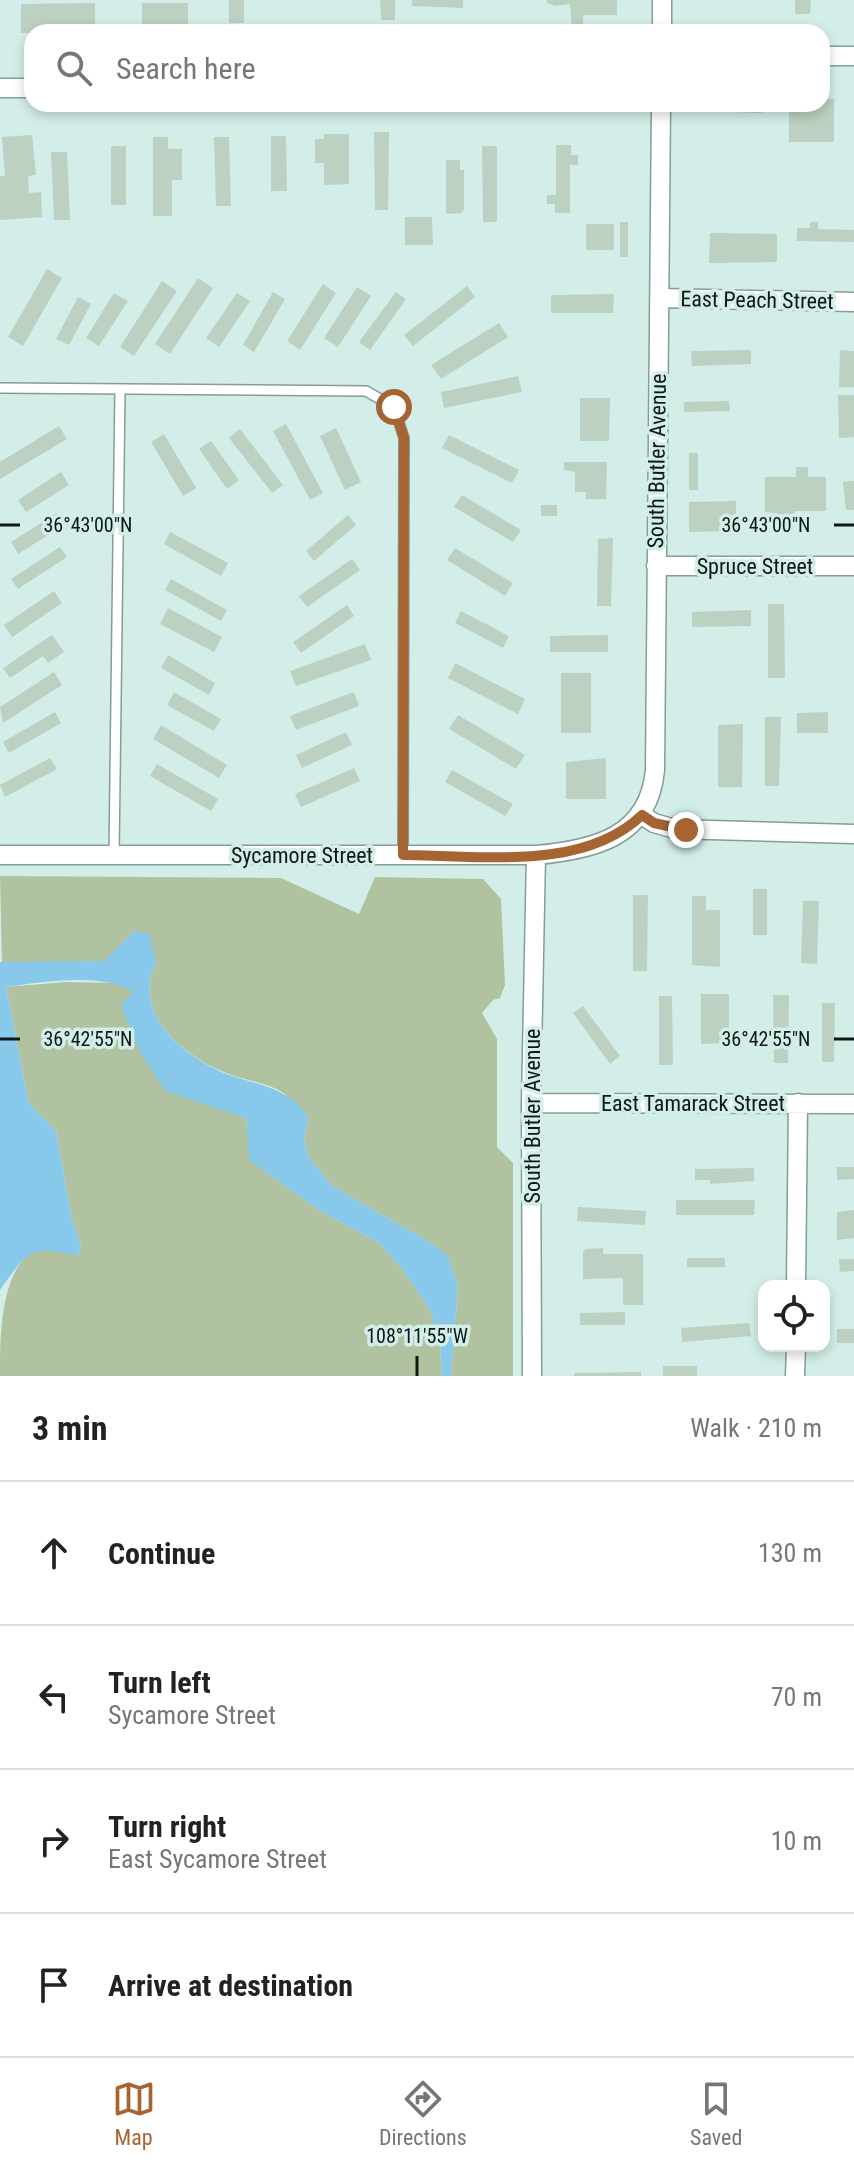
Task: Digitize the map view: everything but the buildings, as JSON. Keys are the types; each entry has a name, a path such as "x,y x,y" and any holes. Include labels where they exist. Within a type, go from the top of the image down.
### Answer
{"street":[{"path":"662,0 662,24"},
{"path":"830,56 854,56"},
{"path":"0,88 24,88"},
{"name":"South Butler Avenue","path":"642,815 653,789 655,770 661,112"},
{"name":"East Peach Street","path":"659,298 854,302"},
{"name":"Spruce Street","path":"656,566 854,566"},
{"path":"642,815 654,823 675,829 854,834"},
{"name":"Sycamore Street","path":"0,855 536,855 602,841 628,828 642,815"},
{"name":"South Butler Avenue","path":"532,1376 531,1103 536,855"},
{"name":"East Tamarack Street","path":"531,1103 854,1104"},
{"path":"796,1280 798,1103"},
{"path":"795,1376 796,1352"}],"lane":[{"path":"0,388 366,391 394,407 404,438 403,855"},
{"path":"114,855 120,389"}],"green space":[{"path":"0,876 281,878 359,914 375,877 483,879 501,899 505,985 500,998 493,1000 482,1013 497,1039 497,1147 513,1163 513,1376 451,1376 458,1287 448,1257 433,1244 332,1186 310,1159 304,1142 308,1118 285,1095 269,1086 207,1064 177,1043 155,1014 150,998 150,981 156,962 134,931 105,961 2,964"},
{"path":"65,982 118,983 134,992 130,999 220,1107 246,1118 250,1160 319,1210 379,1243 403,1270 430,1310 440,1345 442,1376 0,1376 4,1306 15,1272 23,1260 35,1251 51,1250 78,1256 81,1245 72,1220 56,1131 29,1104 6,987"}],"water":[{"path":"134,931 149,934 156,962 150,981 150,998 164,1030 207,1065 271,1088 292,1100 308,1118 304,1142 310,1159 332,1186 433,1244 448,1256 458,1287 451,1376 442,1376 440,1345 430,1310 403,1270 379,1243 319,1210 249,1160 246,1118 165,1091 139,1050 121,1006 133,992 105,982 71,980 6,987 29,1104 56,1131 72,1220 81,1245 78,1256 49,1251 31,1254 0,1290 0,962 104,961"}],"route":[{"path":"394,407 404,438 403,855 557,853 616,836 642,815 654,823 686,830"}]}
